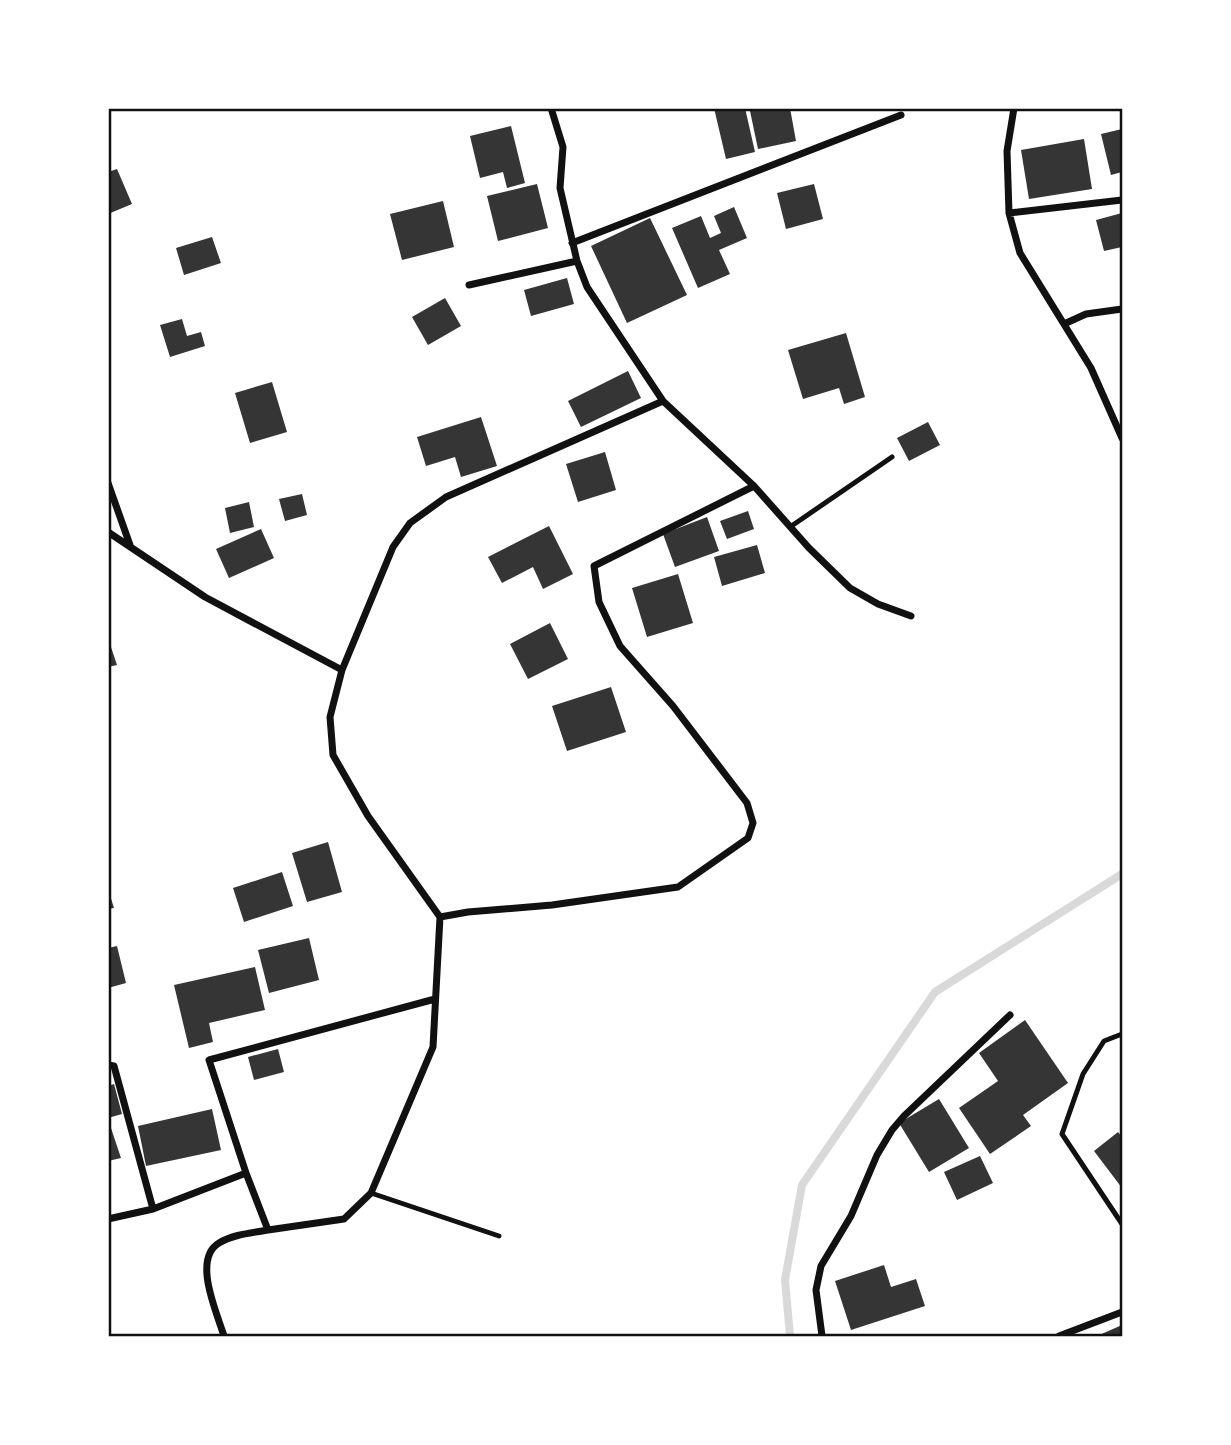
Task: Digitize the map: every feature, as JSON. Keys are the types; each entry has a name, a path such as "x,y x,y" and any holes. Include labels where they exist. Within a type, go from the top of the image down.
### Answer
{"street":[{"path":"551,108 563,147 559,188 577,261 587,287 663,401 754,485 809,548 850,588 878,604 911,616"},
{"path":"1014,108 1007,151 1009,213 1020,253 1091,368 1122,438"},
{"path":"572,243 901,115"},
{"path":"1009,213 1122,200"},
{"path":"469,285 577,261"},
{"path":"1064,324 1086,314 1122,309"},
{"path":"224,1336 210,1290 206,1269 207,1255 217,1244 239,1235 344,1219 371,1193 433,1047 440,917 368,816 333,755 330,718 342,670 393,547 410,523 446,497 663,401"},
{"path":"108,483 131,547"},
{"path":"440,917 552,905 678,887 748,838 753,824 747,803 673,706 620,646 599,602 594,566 754,485"},
{"path":"108,531 205,597 342,670"},
{"path":"268,1230 209,1060 435,999"},
{"path":"822,1336 817,1290 821,1266 851,1216 877,1155 904,1116 1010,1015"},
{"path":"108,1065 114,1066 153,1209"},
{"path":"108,1219 153,1209 246,1173"},
{"path":"1059,1336 1122,1312"}],"lane":[{"path":"790,527 892,457"},
{"path":"1122,1034 1104,1041 1083,1074 1062,1134 1122,1224"},
{"path":"371,1193 499,1236"}],"building":[{"path":"714,108 745,108 755,152 726,159"},
{"path":"790,108 796,141 758,149 750,111"},
{"path":"511,126 525,183 507,188 503,172 480,178 470,136"},
{"path":"1122,129 1122,172 1111,175 1101,134"},
{"path":"1084,139 1092,189 1029,199 1021,150"},
{"path":"117,169 132,204 108,214 108,172"},
{"path":"537,184 548,228 498,241 487,196"},
{"path":"814,184 823,219 786,229 777,193"},
{"path":"443,201 454,247 402,260 390,214"},
{"path":"734,207 747,238 719,250 730,274 698,288 672,228 701,216 710,238 721,233 714,216"},
{"path":"1122,213 1122,247 1104,251 1096,220"},
{"path":"650,218 687,295 627,323 591,246"},
{"path":"212,237 221,263 184,275 176,248"},
{"path":"567,278 574,304 531,316 524,290"},
{"path":"445,298 461,326 428,345 412,317"},
{"path":"182,319 187,336 201,332 205,346 170,357 160,325"},
{"path":"846,333 865,397 844,404 839,388 803,399 788,350"},
{"path":"628,371 641,398 581,427 568,401"},
{"path":"272,382 287,432 250,443 235,393"},
{"path":"481,417 497,466 461,477 455,457 426,466 417,437"},
{"path":"928,422 940,445 909,461 897,438"},
{"path":"605,452 616,490 578,502 566,464"},
{"path":"302,494 307,515 285,521 279,499"},
{"path":"249,502 254,527 230,533 225,508"},
{"path":"748,511 754,529 727,539 720,521"},
{"path":"707,517 719,551 675,567 663,534"},
{"path":"549,526 573,574 543,589 533,567 502,583 488,557"},
{"path":"261,529 274,558 229,578 216,549"},
{"path":"757,545 765,573 722,586 714,557"},
{"path":"678,574 693,623 647,637 632,588"},
{"path":"550,623 568,659 528,679 510,644"},
{"path":"108,638 117,665 108,667"},
{"path":"611,687 626,732 567,751 552,706"},
{"path":"328,842 342,892 307,902 292,853"},
{"path":"282,872 293,906 244,922 233,888"},
{"path":"108,889 114,908 108,909"},
{"path":"309,938 319,980 269,993 258,950"},
{"path":"117,946 126,983 108,988 108,948"},
{"path":"255,967 265,1010 209,1023 213,1042 189,1048 174,985"},
{"path":"1025,1020 1068,1083 1023,1115 1031,1126 990,1154 959,1108 998,1081 979,1053"},
{"path":"278,1049 284,1072 254,1080 248,1057"},
{"path":"114,1084 122,1114 108,1118 108,1086"},
{"path":"939,1099 969,1148 929,1172 899,1123"},
{"path":"212,1109 221,1150 146,1166 138,1126"},
{"path":"108,1119 121,1158 108,1161"},
{"path":"1118,1132 1122,1137 1122,1188 1094,1151"},
{"path":"980,1156 993,1183 957,1200 944,1172"},
{"path":"884,1265 891,1287 916,1279 925,1306 851,1330 835,1281"},
{"path":"1122,1325 1122,1336 1097,1336"}],"waterway":[{"path":"790,1336 785,1280 802,1185 935,992 1122,874"}]}
